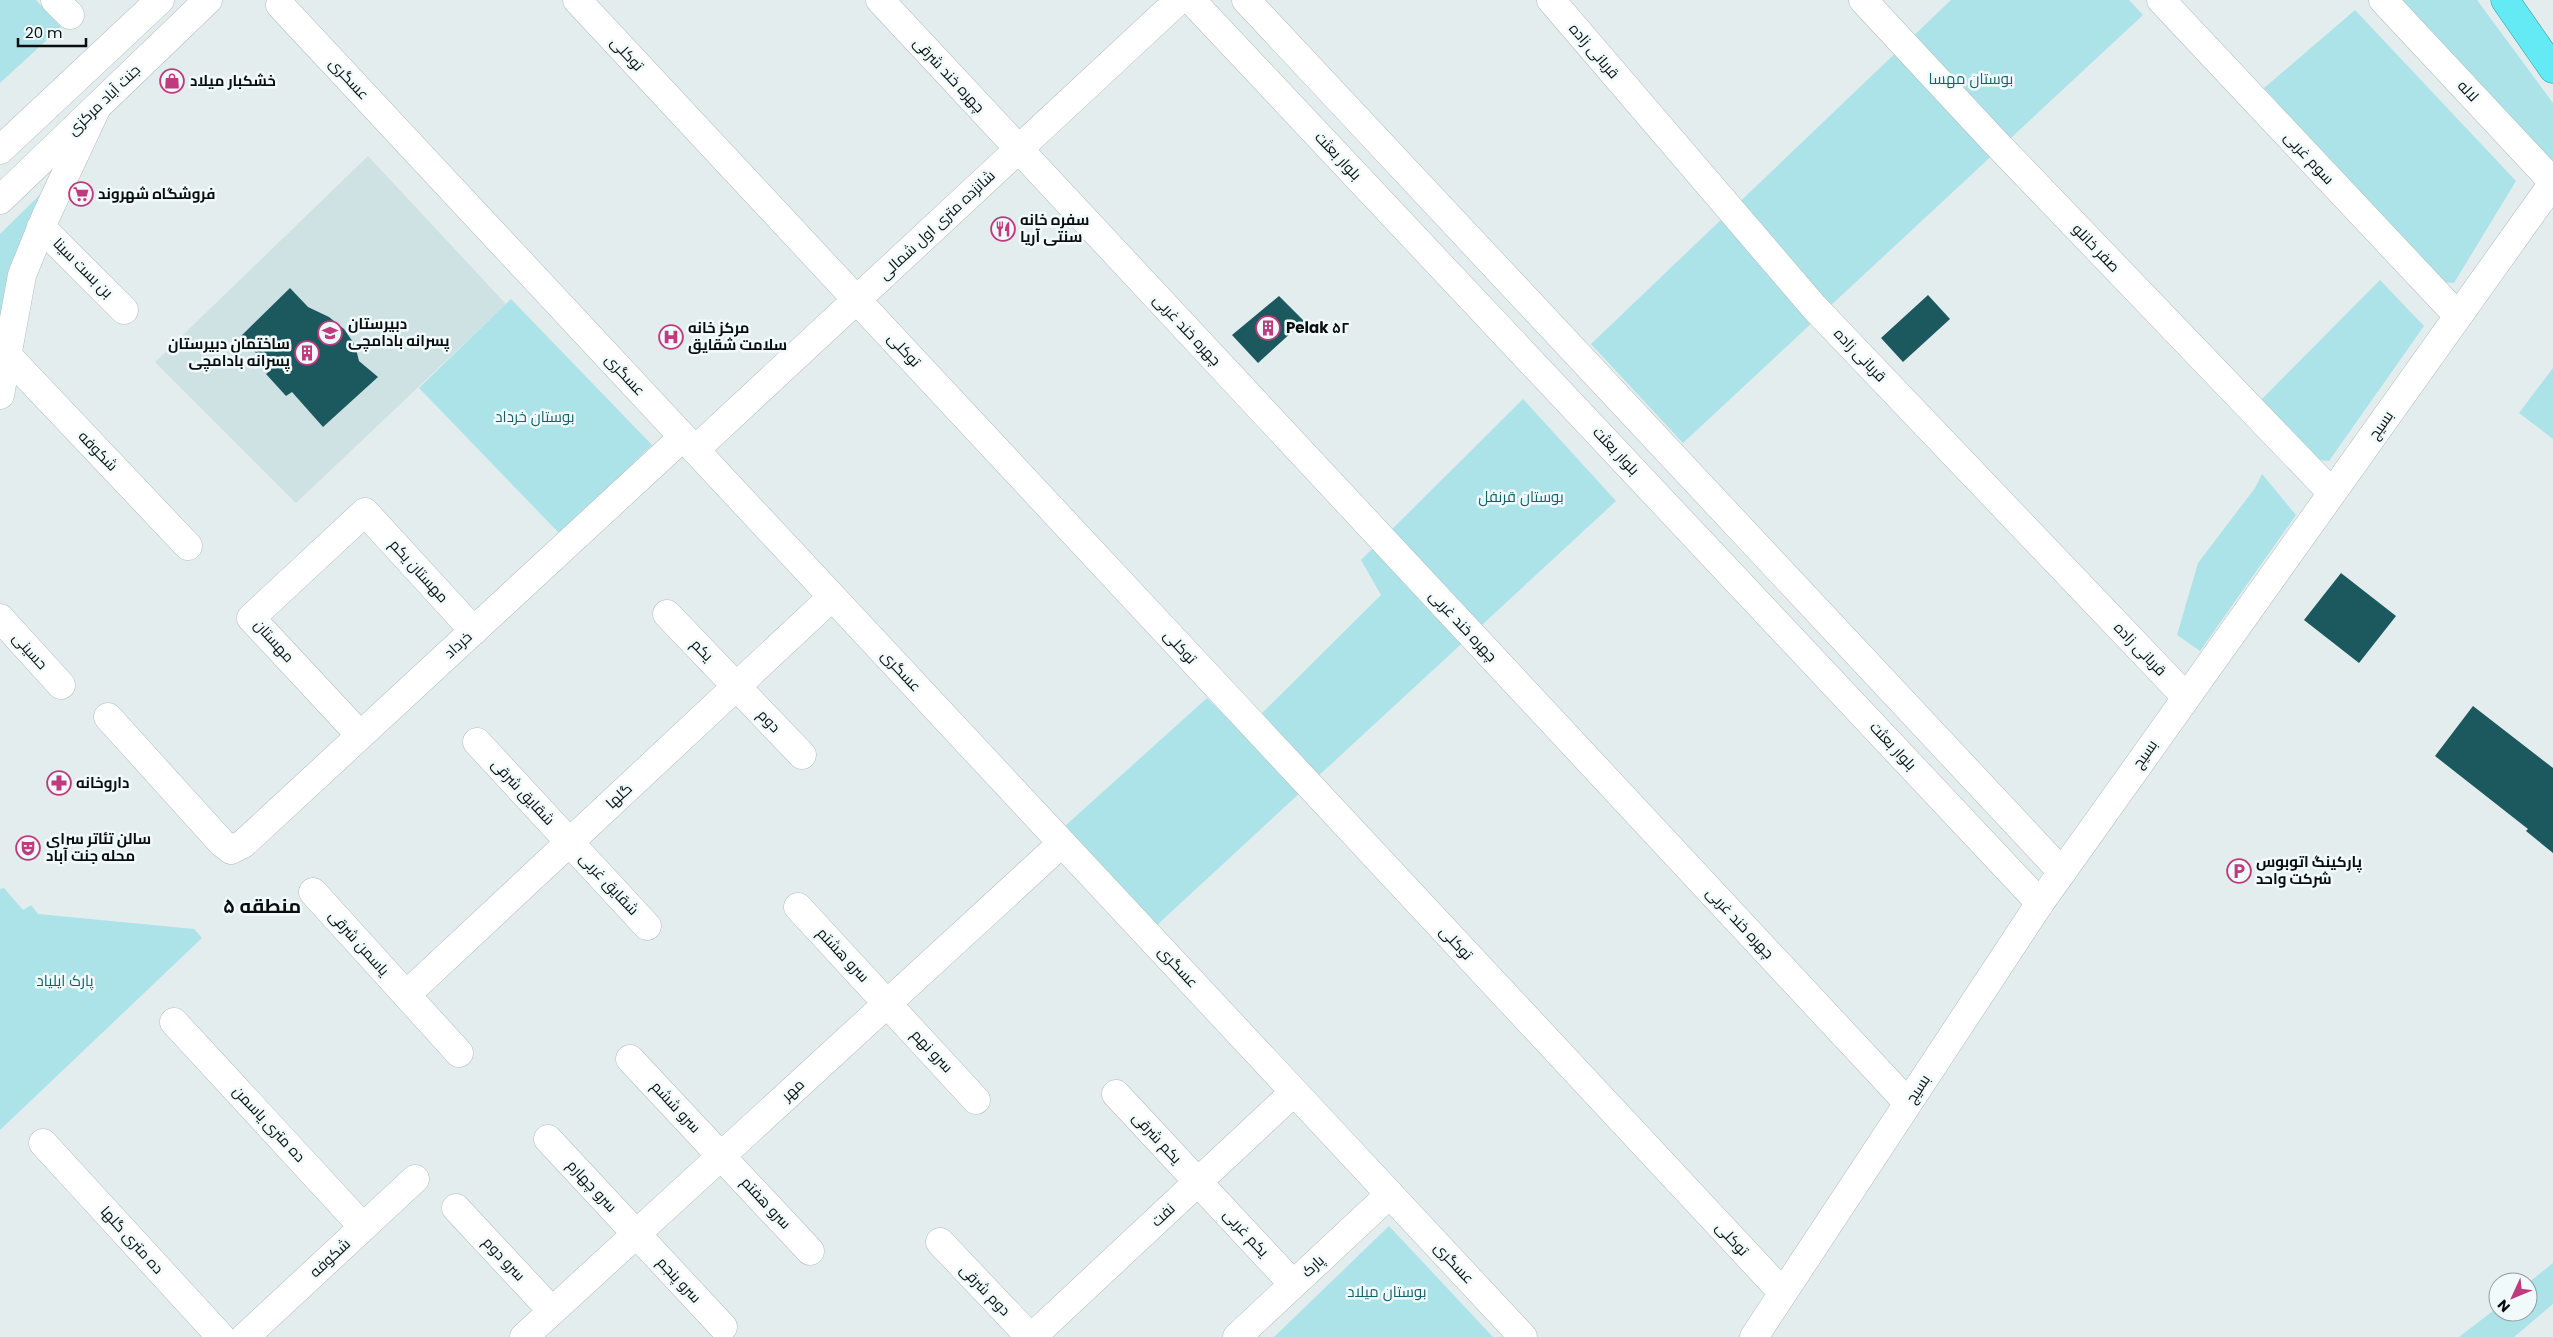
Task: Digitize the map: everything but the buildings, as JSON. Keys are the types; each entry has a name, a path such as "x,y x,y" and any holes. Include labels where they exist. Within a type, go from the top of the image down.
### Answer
{"highway":[{"path":"2505,0 2553,69"}],"street":[{"path":"0,150 160,0"},
{"name":"جنت آباد مرکزی","path":"0,200 208,0"},
{"name":"توکلی","path":"577,0 1783,1293"},
{"name":"چهره خند شرقی","path":"880,0 1018,149"},
{"name":"شانزده متری اول شمالی","path":"689,443 856,300 1179,0"},
{"name":"بلوار بعثت","path":"1191,0 2040,903"},
{"path":"1246,0 2062,872"},
{"name":"قربانی زاده","path":"1550,0 1814,307 2186,697"},
{"name":"صفر خانلو","path":"1863,0 2002,151 2332,494"},
{"name":"سوم غربی","path":"2161,0 2458,316"},
{"name":"لاله","path":"2383,0 2553,182"},
{"name":"عسگری","path":"280,5 1523,1337"},
{"path":"0,395 22,275 41,227 98,106"},
{"name":"چهره خند غربی","path":"1018,149 1908,1104"},
{"name":"بسیج","path":"1754,1337 2040,903 2553,182"},
{"name":"بن بست سینا","path":"41,227 124,310"},
{"name":"شکوفه","path":"8,356 188,546"},
{"name":"خرداد","path":"108,717 222,843 231,850 244,844 474,631 689,443"},
{"name":"مهستان یکم","path":"365,512 474,631"},
{"name":"مهستان","path":"360,735 251,618 365,512"},
{"name":"گلها","path":"406,994 832,597"},
{"name":"یکم","path":"667,614 736,687"},
{"name":"حسینی","path":"0,618 61,685"},
{"name":"دوم","path":"736,687 802,755"},
{"name":"شقایق شرقی","path":"477,742 570,842"},
{"name":"شقایق غربی","path":"570,842 647,926"},
{"name":"مهر","path":"524,1337 1062,843"},
{"name":"یاسمن شرقی","path":"313,892 459,1053"},
{"name":"سرو هشتم","path":"798,907 887,1003"},
{"name":"سرو نهم","path":"887,1003 976,1100"},
{"name":"ده متری یاسمن","path":"174,1022 363,1227"},
{"name":"سرو ششم","path":"630,1059 721,1156"},
{"name":"نفت","path":"1031,1337 1294,1092"},
{"name":"یکم شرقی","path":"1116,1094 1198,1182"},
{"name":"سرو چهارم","path":"548,1139 636,1234"},
{"name":"ده متری گلها","path":"44,1143 221,1337"},
{"name":"سرو هفتم","path":"721,1156 810,1250"},
{"name":"شکوفه","path":"245,1337 415,1179"},
{"name":"یکم غربی","path":"1198,1182 1294,1284"},
{"name":"پارک","path":"1237,1337 1390,1194"},
{"name":"سرو دوم","path":"456,1208 552,1311"},
{"name":"سرو پنجم","path":"636,1234 723,1327"},
{"name":"دوم شرقی","path":"940,1242 1031,1337"}],"shaded area":[{"name":"دبیرستان پسرانه بادامچی","path":"368,156 506,304 296,503 155,362"}],"green space":[{"path":"0,0 36,0 61,27 0,83"},
{"name":"بوستان مهسا","path":"1951,0 2129,0 2143,15 1683,443 1591,344"},
{"path":"2397,0 2477,0 2553,103 2553,161 2541,161"},
{"path":"2355,10 2516,181 2454,283 2442,282 2264,88"},
{"path":"55,180 0,321 0,234"},
{"path":"2380,280 2424,326 2329,461 2309,459 2260,401"},
{"name":"بوستان خرداد","path":"511,299 652,445 560,534 419,388"},
{"path":"2553,368 2553,439 2519,413"},
{"name":"بوستان قرنفل","path":"1523,399 1616,501 1157,925 1065,826 1207,698 1242,733 1381,595 1361,560"},
{"path":"2262,474 2296,515 2200,651 2177,635 2198,563 2255,488"},
{"name":"پارک ایلیاد","path":"4,888 23,910 31,905 38,914 194,929 202,938 0,1130 0,889"},
{"name":"بوستان میلاد","path":"1389,1226 1493,1337 1274,1337"},
{"path":"2553,1263 2553,1304 2538,1317 2538,1275"},
{"path":"2488,1315 2488,1322 2532,1322 2514,1337 2459,1337"}],"place":[{"name":"خشکبار میلاد","path":"172,81"},
{"name":"فروشگاه شهروند","path":"81,194"},
{"name":"سفره خانه سنتی آریا","path":"1003,229"},
{"name":"Pelak ۵۲","path":"1268,328"},
{"name":"دبیرستان پسرانه بادامچی","path":"330,333"},
{"name":"مرکز خانه سلامت شقایق","path":"671,337"},
{"name":"ساختمان دبیرستان پسرانه بادامچی","path":"307,353"},
{"name":"داروخانه","path":"59,783"},
{"name":"سالن تئاتر سرای محله جنت آباد","path":"28,848"},
{"name":"پارکینگ اتوبوس شرکت واحد","path":"2239,871"}],"district":[{"name":"منطقه ۵","path":"262,906"}]}
